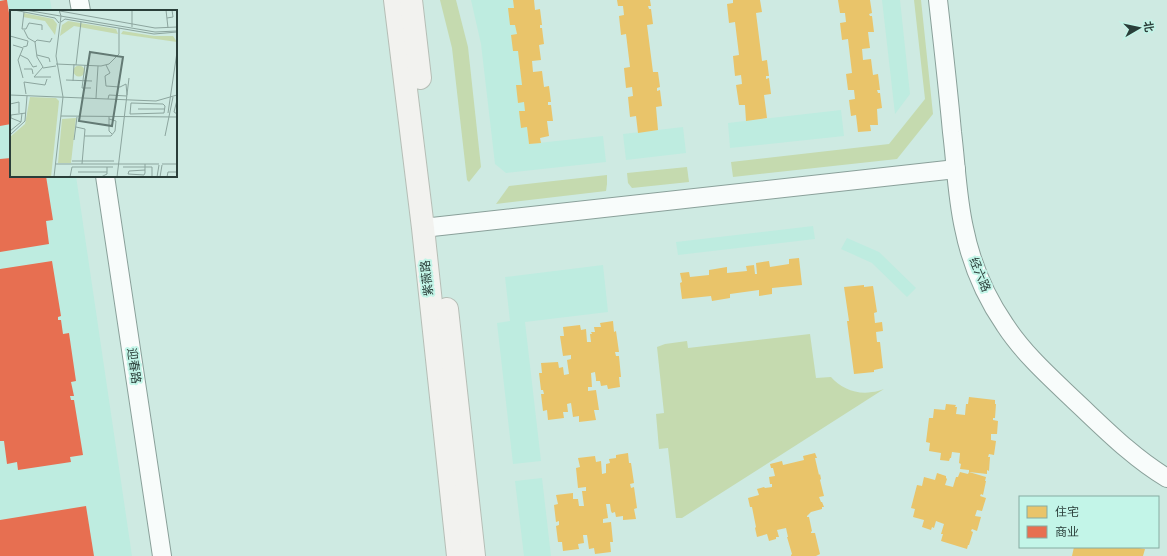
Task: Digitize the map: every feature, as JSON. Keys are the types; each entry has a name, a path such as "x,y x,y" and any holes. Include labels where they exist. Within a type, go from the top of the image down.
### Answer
{"main road":[{"name":"紫薇路","path":"395,0 430,228 474,556"},
{"name":"紫薇路","path":"411,0 458,556"}],"street":[{"path":"79,0 80,10"},
{"name":"经六路","path":"938,0 956,169 964,227 969,250 979,279 1004,325 1037,365 1107,432 1149,467 1167,478"},
{"path":"430,228 956,169"},
{"name":"迎春路","path":"105,177 162,556"}],"shaded area":[{"path":"0,0 50,0 52,10 10,10 10,177 76,177 132,556 0,556"},
{"path":"440,0 456,0 468,47 481,167 469,182 467,180 452,48"},
{"path":"471,0 513,0 529,144 603,136 606,162 506,173 495,164 481,44"},
{"path":"882,0 900,0 910,94 895,114"},
{"path":"914,0 921,0 933,114 897,159 733,177 731,162 889,144 925,99"},
{"path":"841,110 844,136 730,148 728,123"},
{"path":"683,127 686,153 626,160 623,134"},
{"path":"687,167 689,182 632,188 628,183 627,173"},
{"path":"607,175 606,191 496,204 509,186"},
{"path":"813,226 815,239 678,255 676,242"},
{"path":"847,238 879,252 916,288 907,297 872,263 841,249"},
{"path":"603,265 608,312 525,322 541,461 513,464 497,323 510,321 505,277"},
{"path":"810,334 816,378 831,377 849,390 866,393 884,389 682,518 676,518 668,448 659,449 656,414 664,413 657,347 665,344 687,341 688,348"},
{"path":"542,478 551,556 524,556 515,481"}],"building: 住宅":[{"path":"513,0 534,0 535,10 540,9 542,25 540,25 540,28 542,28 544,44 539,45 541,60 532,61 533,72 542,71 544,87 549,86 551,102 548,102 548,105 551,105 553,121 547,121 549,136 540,138 541,143 529,144 527,127 521,128 519,111 525,111 524,102 518,103 516,85 522,85 518,51 513,51 511,35 517,34 515,25 510,25 508,8 514,8"},
{"path":"617,0 650,0 651,6 648,6 649,9 651,9 653,24 647,25 653,72 658,72 660,87 657,88 657,91 660,90 662,106 656,107 658,130 638,133 636,116 630,117 628,97 633,96 632,87 626,88 624,68 630,67 626,34 621,35 619,16 624,15 623,6 618,6"},
{"path":"733,0 760,0 762,12 756,13 762,61 767,60 769,76 766,76 766,79 769,78 771,94 764,95 767,118 746,121 745,105 739,105 736,85 742,84 741,75 735,76 733,56 739,55 735,22 729,23 727,4 733,3"},
{"path":"838,0 870,0 872,13 869,14 872,16 874,32 868,32 870,48 862,49 863,60 871,59 873,75 878,74 880,90 877,90 878,93 880,93 882,108 877,109 878,125 870,125 871,131 858,132 856,115 851,116 849,100 855,99 854,90 848,90 846,74 852,73 848,39 842,40 840,23 846,22 845,13 840,13"},
{"path":"1,13 3,26 6,25 8,36 6,36 10,49 10,118 0,120"},
{"path":"799,258 802,285 772,288 772,294 759,296 759,290 730,294 730,298 712,301 711,296 682,299 680,283 682,282 680,273 689,272 690,277 709,275 709,270 727,267 727,273 747,271 746,266 754,265 755,274 757,274 756,263 769,261 770,267 789,264 789,259"},
{"path":"864,285 864,287 873,286 877,312 874,313 875,323 882,322 883,331 876,332 877,342 880,342 883,368 874,370 874,372 854,374 844,287"},
{"path":"613,321 619,352 615,352 616,356 619,356 621,377 619,377 620,387 608,389 607,385 601,386 600,381 596,381 595,372 591,373 592,387 588,387 588,391 596,390 599,410 594,410 596,420 579,422 579,416 573,417 571,403 567,404 568,412 563,412 564,418 548,420 547,410 543,411 541,394 544,394 543,390 541,390 539,373 542,373 541,363 558,362 559,368 563,367 564,375 569,374 567,360 571,359 571,355 563,356 560,336 564,336 563,327 580,325 581,330 586,329 587,342 591,342 590,334 592,334 591,332 595,332 594,327 601,327 600,323"},
{"path":"969,397 995,400 996,404 995,418 993,418 993,420 998,421 997,434 991,434 991,440 996,441 994,455 989,454 988,457 990,457 989,471 987,470 987,474 969,472 969,470 960,469 960,453 952,452 949,461 940,460 941,453 929,451 930,443 926,442 929,418 933,418 934,409 945,410 946,404 956,405 956,414 965,415 966,404 968,404"},
{"path":"628,453 634,483 630,484 631,488 634,487 637,508 634,509 636,519 623,520 623,516 616,517 615,512 612,513 611,511 610,504 606,504 608,518 603,519 603,523 611,522 613,542 610,542 611,552 595,554 594,548 589,549 587,535 583,535 584,543 578,544 579,549 563,551 562,542 558,542 556,526 559,525 559,521 556,522 554,505 558,504 556,495 573,493 573,499 578,499 579,506 584,506 582,491 586,491 586,487 578,488 576,468 580,467 578,458 595,456 596,462 601,461 602,474 606,473 606,464 610,463 609,459 616,458 616,455"},
{"path":"815,453 824,496 819,497 824,507 811,512 807,517 809,517 812,531 811,533 815,533 820,554 816,556 791,556 792,554 786,528 777,530 779,537 776,537 776,539 769,541 767,534 757,537 752,507 750,507 748,498 759,495 757,489 772,487 769,477 775,476 773,468 771,468 770,464 782,461 783,465 804,460 803,456"},
{"path":"960,472 968,474 969,472 986,477 983,495 981,494 980,496 986,498 982,511 977,510 975,516 981,517 977,531 972,529 971,531 973,532 967,549 941,541 943,534 941,534 944,524 936,521 934,528 932,527 931,530 922,527 924,520 913,517 915,509 911,508 917,485 922,486 924,477 935,480 937,473 946,476 947,479 945,485 953,487 956,477 958,477"},
{"path":"1074,548 1145,549 1143,556 1072,556"}],"building: 商业":[{"path":"7,0 10,20 10,124 0,126 0,1"},
{"path":"10,158 10,177 46,177 53,220 46,221 49,244 0,252 0,159"},
{"path":"52,261 61,316 58,317 58,320 61,320 63,334 69,333 76,381 71,382 74,396 70,396 71,400 74,400 83,455 70,457 71,462 18,470 17,462 7,464 4,441 0,441 0,269"},
{"path":"86,506 94,556 0,556 0,520"}]}
